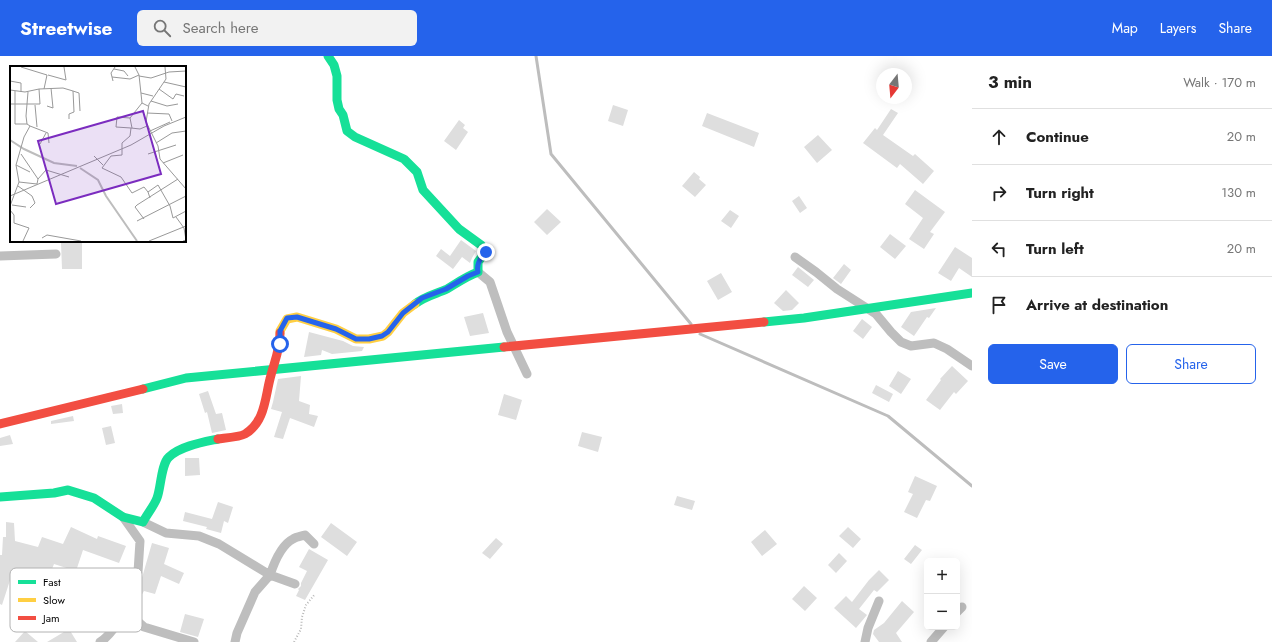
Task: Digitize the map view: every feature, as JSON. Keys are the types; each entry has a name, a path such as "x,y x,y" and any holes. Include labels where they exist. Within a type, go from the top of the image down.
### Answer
{"main road":[{"path":"0,497 54,493 68,490 94,498 123,517 143,522 157,498 162,473 168,457 195,444 245,434 258,422 266,401 270,378 276,362 280,344 280,331 287,318 297,317 336,329 356,339 369,339 382,336 388,332 403,313 422,298 446,289 478,272 478,262 481,256 486,252 481,245 459,230 423,190 418,172 404,159 355,138 347,131 337,100 337,76 334,65 328,56"},
{"path":"0,424 186,378 804,318 972,293"}],"street":[{"path":"0,256 56,254"},
{"path":"795,257 837,289 876,314 891,332 902,342 910,346 934,343 947,348 972,366"},
{"path":"478,272 490,282 507,332 527,374"},
{"path":"123,517 140,541 138,568"},
{"path":"143,522 166,533 199,536 220,544 270,575 295,584"},
{"path":"235,642 240,626 255,592 270,575 283,548 292,539 306,535 314,544"},
{"path":"865,642 868,628 880,601"},
{"path":"142,626 194,642"},
{"path":"931,642 941,630"},
{"path":"100,642 106,639 112,632"}],"path":[{"path":"294,642 301,629 302,617 306,605 315,594"}],"building":[{"path":"613,105 628,110 623,126 608,121"},
{"path":"891,109 898,113 883,135 913,156 915,154 934,171 923,184 900,164 897,168 863,143 875,128 877,130"},
{"path":"707,113 759,133 754,147 702,126"},
{"path":"459,120 465,125 463,128 468,132 456,150 444,141"},
{"path":"818,135 832,150 817,163 804,147"},
{"path":"694,172 706,185 695,197 682,186"},
{"path":"915,190 945,212 930,232 934,234 924,249 909,239 923,218 905,204"},
{"path":"799,196 807,208 800,213 792,201"},
{"path":"547,209 561,222 547,235 534,222"},
{"path":"730,210 739,216 731,228 721,221"},
{"path":"890,234 906,246 895,259 880,247"},
{"path":"461,240 476,251 470,263 462,257 453,269 436,256 441,249 450,256"},
{"path":"61,243 82,243 82,269 62,269"},
{"path":"955,247 972,258 972,277 959,268 951,281 938,273"},
{"path":"844,264 851,270 841,284 833,278"},
{"path":"798,267 814,280 808,287 792,275"},
{"path":"721,273 732,292 718,300 707,281"},
{"path":"786,290 799,303 792,310 783,311 774,303"},
{"path":"936,308 929,318 927,317 914,336 901,327 911,312"},
{"path":"483,313 489,333 470,336 464,317"},
{"path":"862,319 872,327 863,339 853,331"},
{"path":"309,332 343,341 353,346 364,347 362,351 332,354 322,350 321,355 304,357"},
{"path":"952,366 968,381 956,394 954,392 940,410 926,400 941,380 940,379"},
{"path":"898,371 911,379 901,394 889,386"},
{"path":"301,376 299,401 310,405 309,414 318,416 314,427 290,418 283,439 274,437 282,412 271,409 278,379"},
{"path":"876,385 893,394 889,402 872,393"},
{"path":"208,391 216,414 222,413 226,430 212,433 207,412 205,413 199,394"},
{"path":"504,394 522,400 516,420 498,415"},
{"path":"122,404 123,413 113,414 111,406"},
{"path":"73,416 74,421 51,424 51,421"},
{"path":"111,426 115,443 106,445 102,428"},
{"path":"582,432 602,437 598,452 578,446"},
{"path":"10,435 13,444 0,446 0,438"},
{"path":"185,458 199,458 200,475 185,476"},
{"path":"915,476 937,486 930,501 926,500 917,518 904,512 913,494 908,492"},
{"path":"677,496 695,501 692,510 674,505"},
{"path":"218,502 233,507 228,523 224,521 221,533 206,529 207,527 183,521 185,512 212,519"},
{"path":"6,522 14,523 15,541 38,547 42,537 63,544 71,527 97,539 98,536 126,546 119,563 83,550 77,568 67,568 54,564 52,568 10,568 10,580 2,605 0,604 0,555 2,555 3,537 6,537"},
{"path":"331,523 357,542 347,556 321,537"},
{"path":"848,527 861,539 853,548 839,536"},
{"path":"765,530 777,544 762,556 751,542"},
{"path":"496,538 503,544 490,559 482,553"},
{"path":"152,543 169,548 164,564 184,573 179,584 161,576 155,594 144,591 142,594 142,578"},
{"path":"915,545 922,550 911,564 904,559"},
{"path":"309,549 328,560 305,600 296,596 307,571 299,567"},
{"path":"839,553 847,561 836,573 828,565"},
{"path":"879,570 889,580 877,592 874,590 859,609 867,615 856,628 834,608 846,596 852,602"},
{"path":"804,586 817,598 805,611 792,599"},
{"path":"902,601 914,612 896,633 902,642 879,642 873,634 874,630 884,623"},
{"path":"185,614 204,619 198,637 180,632"},
{"path":"24,632 26,632 38,642 15,642"},
{"path":"64,632 71,632 77,642 47,642"}],"waterway":[{"path":"536,56 551,154 691,324"},
{"path":"700,334 888,416 972,486"}],"traffic: fast":[{"path":"328,56 334,65 337,76 337,100 347,131 355,137 404,159 417,172 423,190 459,229 481,245 486,251 478,262 478,272 415,304"},
{"path":"764,322 804,318 972,293"},
{"path":"143,389 186,378 504,347"},
{"path":"0,497 54,493 68,490 94,498 123,517 143,522 157,498 166,460 174,453 186,447 218,439"}],"traffic: slow":[{"path":"280,333 287,319 297,317 336,329 356,339 369,339 383,336 403,313 415,304"}],"traffic: jam":[{"path":"504,347 764,322"},
{"path":"218,439 243,435 252,429 257,423 265,402 278,351 280,333"},
{"path":"0,424 143,389"}],"route":[{"path":"280,344 280,331 287,318 297,317 336,329 356,339 369,339 382,336 388,332 403,313 422,298 446,289 478,272 478,262 481,256 486,252"}]}
